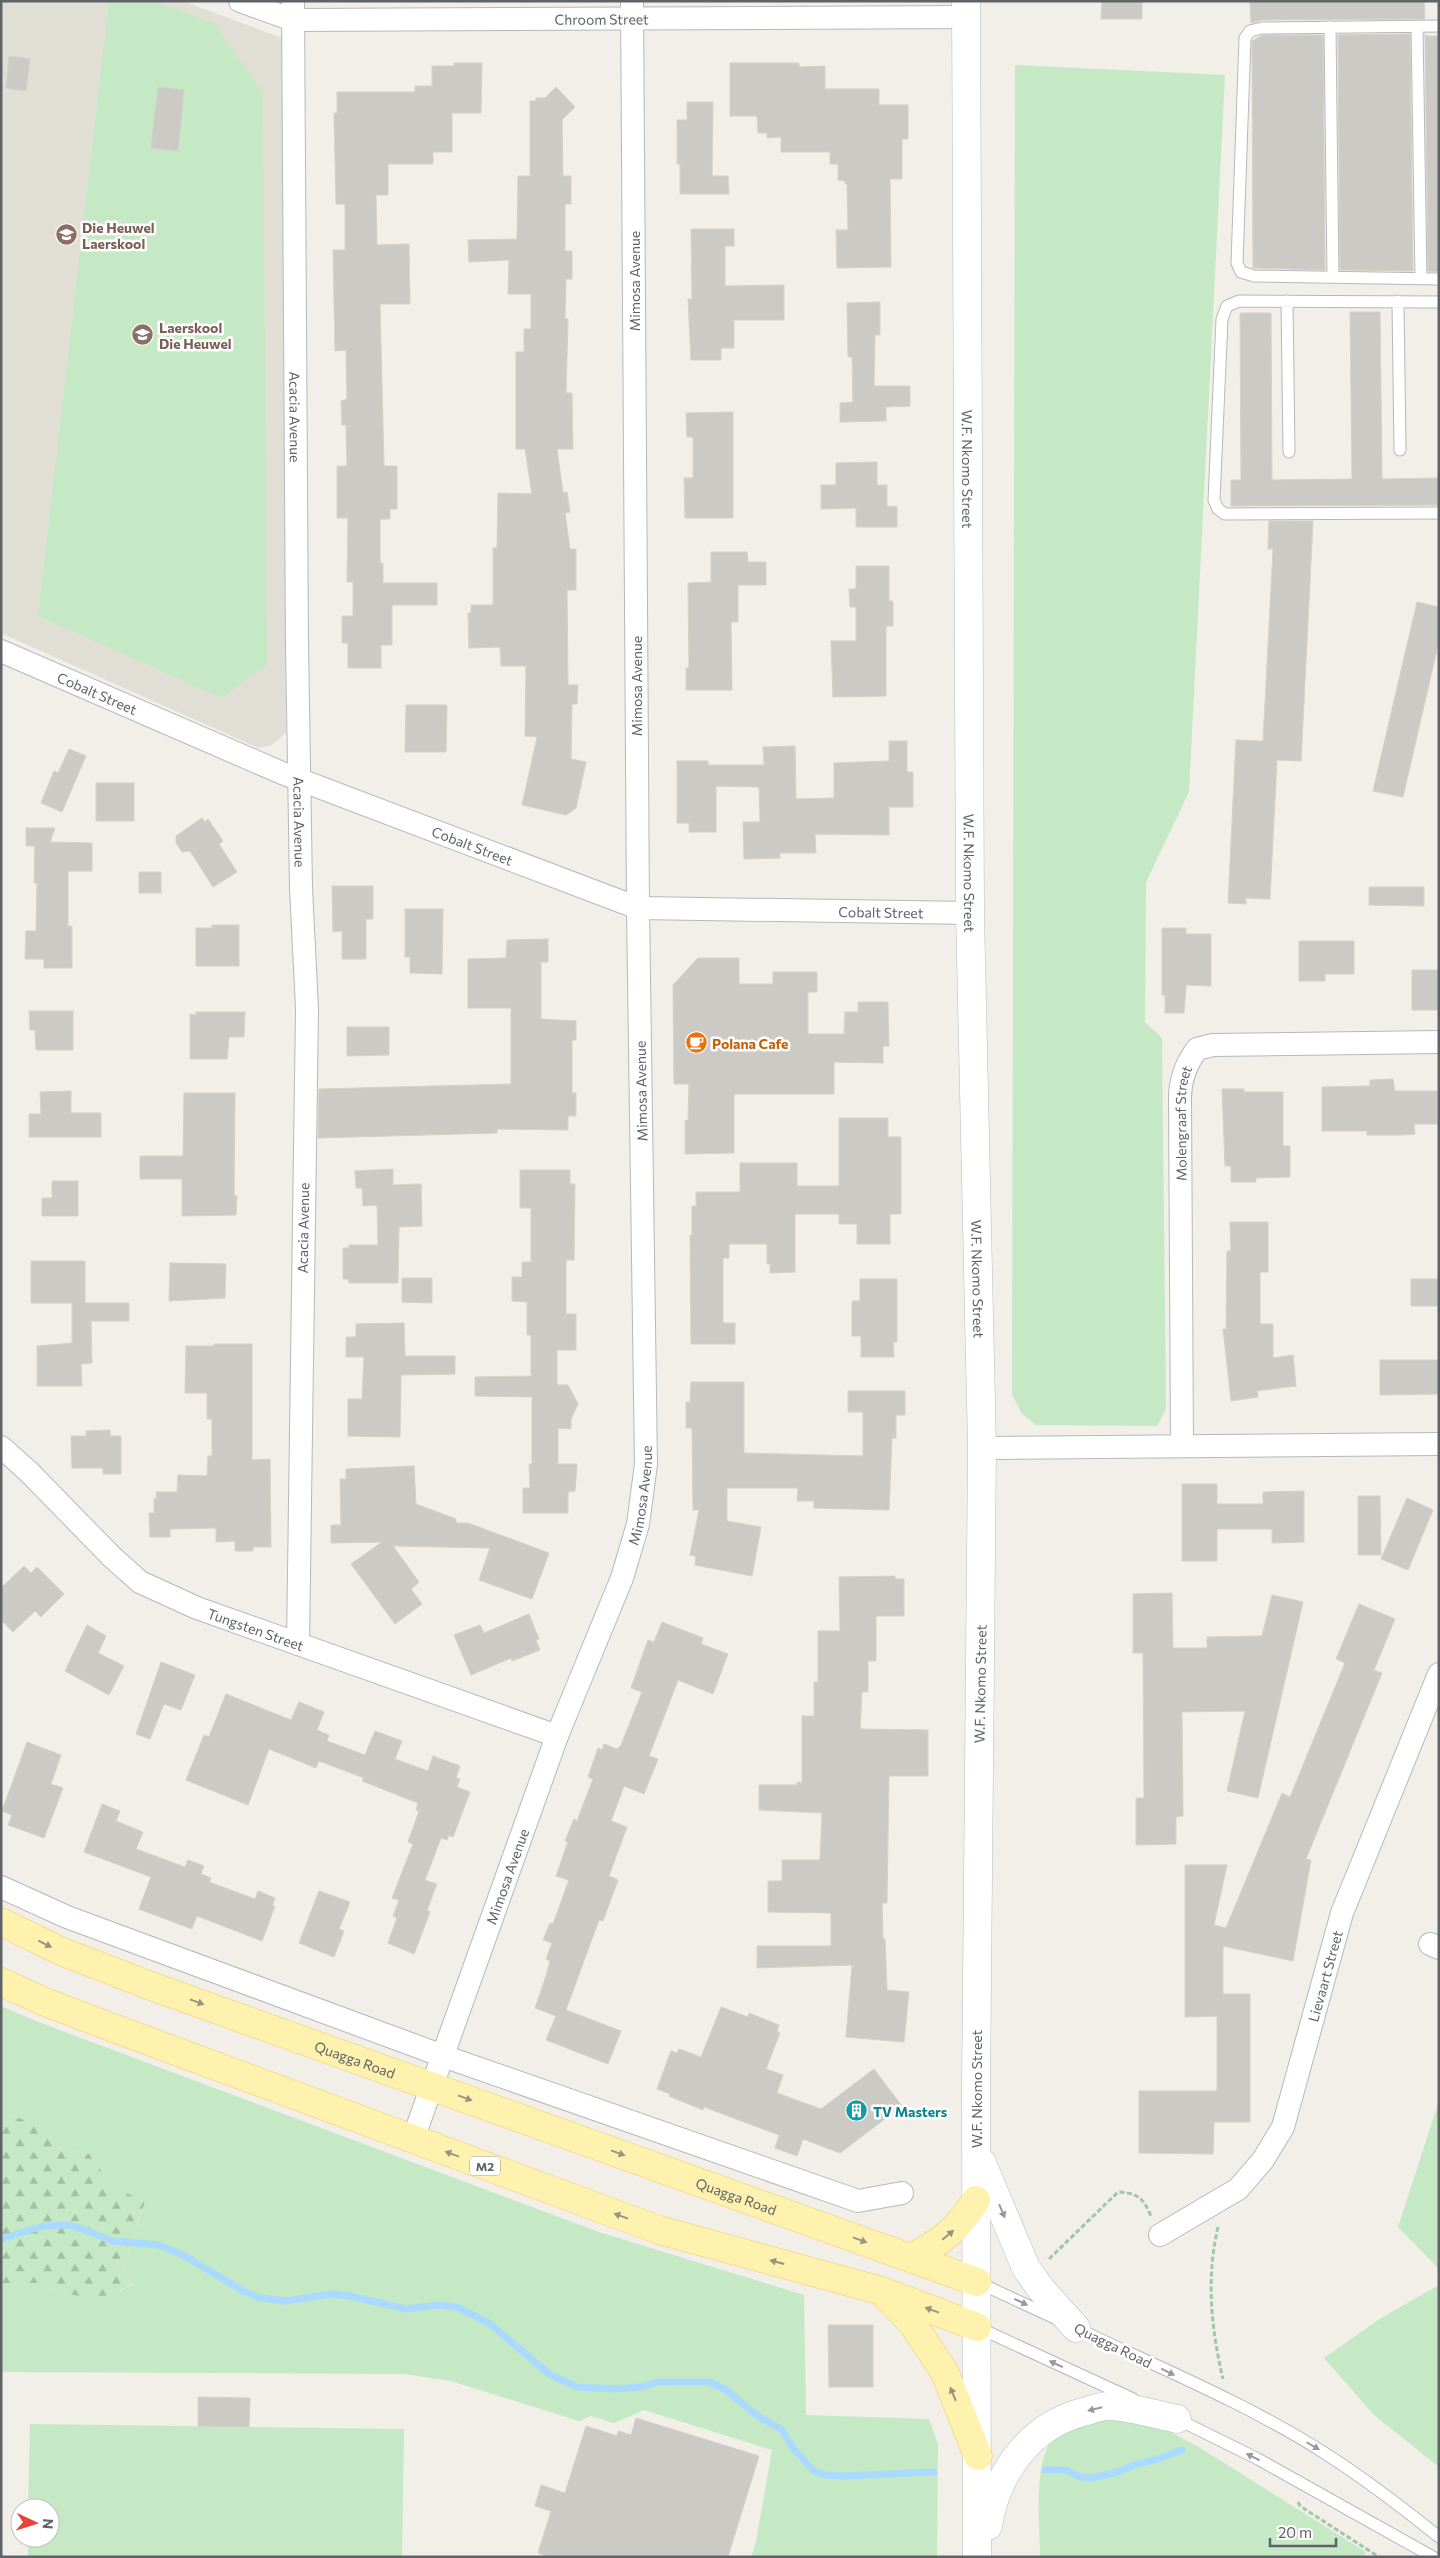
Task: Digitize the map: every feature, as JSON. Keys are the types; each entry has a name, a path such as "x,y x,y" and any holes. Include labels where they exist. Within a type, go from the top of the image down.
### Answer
{"main road":[{"name":"W.F. Nkomo Street","path":"966,9 970,913 982,1448 976,2150 977,2557"},
{"name":"Quagga Road","path":"1,1922 62,1952 98,1966 977,2282"},
{"name":"M2","path":"1,1982 71,2012 659,2230 882,2291 977,2327"},
{"path":"976,2150 1014,2241 1032,2276 1076,2328"},
{"path":"910,2258 946,2238 961,2224 976,2200"},
{"path":"882,2291 912,2323 944,2372 978,2456"},
{"path":"984,2557 991,2508 1000,2482 1013,2459 1054,2423 1076,2414 1107,2406 1134,2409 1177,2419"}],"street":[{"name":"Chroom Street","path":"240,1 293,11 966,9"},
{"name":"Mimosa Avenue","path":"413,2139 556,1736 622,1578 638,1524 646,1464 638,908 632,9"},
{"name":"Acacia Avenue","path":"293,11 299,780 301,888 307,1009 298,1644"},
{"name":"Cobalt Street","path":"1,651 299,780 638,908 970,913"},
{"name":"Molengraaf Street","path":"1182,1444 1180,1098 1183,1074 1189,1060 1197,1049 1212,1045 1439,1042"},
{"path":"982,1448 1182,1444 1439,1444"},
{"name":"Tungsten Street","path":"1,1447 29,1472 112,1557 140,1582 197,1608 556,1736"},
{"name":"Lievaart Street","path":"1160,2235 1238,2189 1263,2160 1283,2127 1342,1913 1439,1674"},
{"path":"1,1887 67,1917 443,2056 858,2201 902,2193"}],"lane":[{"path":"1439,26 1262,28 1250,31 1244,38 1237,263 1242,272 1254,276 1439,279"},
{"path":"1330,27 1333,277"},
{"path":"1417,27 1421,279"},
{"path":"1439,302 1240,301 1227,306 1222,319 1214,500 1218,509 1225,514 1439,512"},
{"path":"1288,301 1289,452"},
{"path":"1398,302 1400,450"},
{"name":"Quagga Road","path":"977,2282 1277,2425 1327,2454 1411,2514 1439,2537"},
{"name":"M2","path":"977,2327 1177,2419 1288,2476 1433,2557"}],"path":[{"path":"1032,2276 1118,2192 1133,2193 1145,2203 1160,2235"},
{"path":"1219,2224 1214,2245 1210,2298 1213,2338 1227,2401"},
{"path":"1288,2476 1300,2506 1379,2557"}],"shaded area":[{"name":"Laerskool Die Heuwel","path":"1,1 183,1 282,38 286,733 272,745 258,748 1,633"}],"green space":[{"name":"Laerskool Die Heuwel","path":"109,1 153,1 214,23 263,93 267,664 222,698 38,616"},
{"path":"1015,65 1225,75 1189,792 1146,882 1145,1022 1162,1038 1166,1409 1157,1426 1036,1425 1022,1414 1012,1394"},
{"path":"1,2006 41,2023 599,2232 804,2295 806,2415 929,2419 938,2444 937,2557 751,2557 756,2542 772,2450 644,2410 614,2423 591,2416 579,2421 451,2381 404,2374 1,2372 1,2283 40,2283 61,2293 112,2295 134,2284 125,2275 124,2264 145,2203 112,2186 89,2154 59,2147 40,2126 1,2111"},
{"path":"1439,2101 1439,2269 1398,2227"},
{"path":"1,2111 40,2126 59,2147 89,2154 112,2186 145,2202 124,2264 125,2275 134,2283 112,2295 87,2297 61,2293 40,2283 1,2283"},
{"path":"1439,2285 1439,2467 1374,2415 1324,2358 1381,2318"},
{"path":"1089,2418 1145,2419 1197,2446 1366,2552 1363,2557 1040,2557 1039,2489 1045,2455 1051,2441 1060,2430"},
{"path":"30,2424 404,2429 402,2557 28,2557 28,2548 60,2548 60,2498 28,2498"}],"building":[{"path":"1102,1 1142,1 1142,19 1101,19"},
{"path":"1250,1 1424,1 1425,19 1262,20 1251,23"},
{"path":"1410,34 1413,271 1340,270 1338,35"},
{"path":"1263,35 1323,35 1325,270 1253,268 1252,41"},
{"path":"1425,36 1439,36 1439,272 1428,271"},
{"path":"9,56 30,59 26,91 6,88"},
{"path":"454,63 482,63 481,113 452,113 452,152 433,152 433,164 388,164 388,195 376,195 377,245 409,244 410,304 380,304 384,466 397,466 397,509 390,509 390,519 380,519 380,563 383,563 383,583 437,583 437,605 392,605 392,645 381,645 381,668 348,668 348,643 342,643 342,616 353,616 353,582 347,582 348,518 337,518 337,466 347,466 346,425 342,425 341,401 347,399 346,350 335,351 333,250 345,250 345,204 336,204 334,113 337,113 337,92 415,92 415,86 432,86 432,66 454,66"},
{"path":"730,63 799,63 799,67 825,66 825,89 879,89 879,105 908,105 908,139 902,139 902,179 890,179 891,267 837,268 836,230 848,230 847,184 845,184 845,181 838,180 838,164 830,164 830,152 781,152 781,137 767,138 767,133 758,133 757,116 730,116"},
{"path":"158,87 184,90 178,151 151,148"},
{"path":"556,87 575,107 562,120 563,176 571,176 571,204 565,204 565,251 572,251 572,279 566,279 565,319 568,319 566,393 572,393 573,449 557,449 563,493 567,492 570,512 565,513 570,549 576,549 576,590 567,590 568,685 578,685 577,704 572,704 571,759 586,762 576,808 566,815 522,805 537,737 525,736 526,666 501,666 500,647 469,648 468,613 471,613 471,605 493,605 493,548 497,548 498,493 532,494 525,449 516,449 516,352 524,352 524,329 531,329 531,294 508,294 509,260 469,262 468,240 517,239 518,176 530,176 530,101 536,101 536,98 545,98"},
{"path":"687,102 713,102 712,176 728,176 729,194 680,194 680,164 677,164 677,120 687,120"},
{"path":"691,229 734,229 734,246 725,246 725,286 784,285 784,320 734,320 734,348 721,348 721,360 691,360 688,299 692,299"},
{"path":"880,302 880,335 875,335 874,386 910,386 910,406 886,407 886,421 840,422 840,403 853,402 852,357 848,357 847,303"},
{"path":"1350,312 1380,312 1382,479 1439,478 1439,505 1231,506 1231,480 1241,480 1240,313 1271,313 1272,480 1352,479"},
{"path":"733,412 733,518 685,518 684,478 693,478 693,437 687,437 686,413"},
{"path":"877,462 877,485 887,485 887,506 897,507 897,527 856,527 856,508 821,509 821,485 836,485 836,463"},
{"path":"1269,521 1313,521 1301,761 1277,760 1270,899 1246,898 1246,904 1228,903 1236,740 1263,741 1273,549 1268,549"},
{"path":"711,552 747,552 748,562 766,562 766,585 738,585 738,622 731,622 732,690 686,690 686,668 689,668 688,583 711,582"},
{"path":"856,566 889,566 889,601 893,601 893,626 886,626 886,696 833,697 831,641 856,641 856,607 850,607 849,589 856,589"},
{"path":"1417,602 1439,607 1439,641 1403,797 1373,791"},
{"path":"406,705 447,705 446,752 405,752"},
{"path":"889,741 907,741 907,772 913,772 913,807 889,807 889,835 815,834 816,853 780,853 780,858 744,859 743,822 760,822 759,787 716,786 716,832 689,832 689,823 677,823 677,761 708,761 708,765 764,765 763,747 795,746 796,799 834,798 834,763 889,761"},
{"path":"69,749 86,756 62,812 41,803 54,771 58,773"},
{"path":"96,783 134,783 134,821 96,821"},
{"path":"202,818 205,822 208,819 223,841 219,844 237,872 213,887 190,851 182,852 176,843 176,836"},
{"path":"26,828 55,828 50,842 92,843 92,871 68,871 68,926 72,926 72,968 44,968 44,959 25,959 26,931 36,931 37,883 34,883 35,846 26,846"},
{"path":"139,872 161,872 161,893 139,893"},
{"path":"332,886 373,886 373,919 366,919 366,959 342,959 342,931 333,932"},
{"path":"1369,887 1424,887 1424,906 1369,905"},
{"path":"405,909 443,909 442,974 410,973 410,957 405,957"},
{"path":"212,925 239,925 239,966 196,966 196,928 212,928"},
{"path":"1162,928 1186,928 1186,934 1211,934 1211,986 1186,985 1184,1013 1165,1013 1165,995 1162,995"},
{"path":"548,939 548,962 541,962 541,1019 576,1021 576,1040 572,1040 572,1093 576,1093 576,1116 568,1116 568,1130 497,1129 497,1133 318,1138 319,1089 511,1084 511,1008 468,1008 468,959 506,958 507,940"},
{"path":"1299,941 1354,941 1354,974 1325,974 1325,981 1299,981"},
{"path":"698,958 739,958 739,984 773,984 773,972 817,972 817,992 808,992 808,1034 844,1034 845,1012 858,1012 858,1002 888,1002 889,1046 883,1046 883,1063 834,1062 834,1094 734,1094 734,1153 685,1154 685,1121 688,1120 689,1084 674,1084 673,985"},
{"path":"1412,970 1439,970 1439,1010 1412,1010"},
{"path":"29,1011 73,1011 73,1050 36,1050 35,1030 30,1030"},
{"path":"196,1012 245,1012 244,1037 229,1037 227,1059 190,1059 190,1014 196,1015"},
{"path":"347,1027 389,1027 389,1055 347,1056"},
{"path":"1393,1079 1395,1091 1437,1091 1437,1124 1414,1124 1415,1134 1403,1135 1367,1135 1367,1131 1322,1131 1322,1087 1370,1086 1370,1080"},
{"path":"1222,1089 1244,1089 1244,1092 1283,1092 1283,1146 1290,1146 1290,1177 1256,1178 1256,1182 1231,1182 1231,1166 1225,1166"},
{"path":"71,1091 71,1113 101,1113 101,1137 29,1137 29,1114 41,1114 40,1092"},
{"path":"184,1093 235,1093 234,1196 237,1196 236,1215 182,1216 182,1179 140,1179 140,1156 183,1156"},
{"path":"839,1118 888,1118 888,1137 901,1137 901,1214 890,1214 890,1244 857,1244 857,1224 839,1224 839,1214 795,1214 795,1272 770,1273 770,1264 767,1264 767,1244 729,1244 729,1258 723,1258 723,1323 735,1323 735,1344 691,1344 690,1235 692,1235 692,1206 696,1206 696,1192 740,1192 740,1163 797,1163 797,1186 839,1186"},
{"path":"393,1169 393,1185 421,1184 422,1226 399,1227 398,1283 349,1283 348,1279 343,1279 343,1248 349,1248 349,1245 378,1245 377,1205 363,1206 362,1188 356,1188 355,1171"},
{"path":"520,1170 570,1170 570,1184 575,1184 574,1260 566,1260 566,1314 576,1314 576,1350 557,1350 557,1385 568,1385 578,1404 571,1419 571,1429 558,1428 558,1464 577,1464 575,1491 568,1492 568,1513 523,1513 523,1488 530,1488 529,1464 532,1464 532,1397 475,1396 475,1377 531,1376 531,1335 527,1335 527,1302 512,1301 512,1277 522,1277 522,1262 531,1262 531,1208 520,1208"},
{"path":"52,1181 78,1181 78,1216 42,1216 42,1198 52,1198"},
{"path":"1230,1222 1268,1222 1268,1272 1260,1272 1260,1324 1273,1324 1273,1358 1293,1355 1296,1386 1257,1391 1258,1397 1231,1401 1223,1329 1226,1329 1227,1251 1231,1251"},
{"path":"31,1261 85,1261 85,1303 129,1303 129,1321 91,1321 92,1363 81,1364 82,1386 37,1386 37,1346 72,1343 72,1303 31,1303"},
{"path":"170,1263 226,1264 225,1298 169,1301"},
{"path":"402,1278 432,1278 432,1303 402,1302"},
{"path":"860,1279 897,1279 897,1342 893,1342 894,1357 861,1357 861,1336 852,1336 852,1301 860,1301"},
{"path":"1411,1279 1439,1279 1439,1306 1411,1306"},
{"path":"404,1323 405,1356 455,1356 455,1374 401,1375 400,1437 348,1436 348,1399 362,1399 364,1357 346,1357 346,1337 356,1337 356,1324"},
{"path":"214,1344 252,1344 252,1460 270,1459 271,1547 253,1547 253,1551 235,1551 235,1541 216,1542 216,1528 170,1529 170,1537 150,1537 149,1513 154,1513 154,1498 157,1499 156,1492 177,1492 178,1475 207,1476 208,1456 212,1456 212,1419 207,1419 207,1393 185,1393 186,1346 214,1346"},
{"path":"1380,1360 1439,1360 1439,1394 1380,1395"},
{"path":"691,1382 744,1382 744,1453 863,1456 863,1412 848,1412 848,1391 905,1391 905,1415 896,1415 896,1438 892,1438 889,1510 814,1508 814,1501 797,1501 798,1488 727,1488 727,1521 761,1527 752,1576 695,1565 696,1556 690,1555 699,1510 693,1510 692,1428 686,1428 686,1402 690,1402"},
{"path":"110,1430 110,1436 121,1436 121,1474 103,1474 103,1468 72,1468 71,1436 86,1436 86,1431"},
{"path":"414,1466 416,1504 456,1519 456,1523 468,1523 549,1553 532,1599 479,1580 490,1548 393,1546 419,1582 411,1589 422,1604 395,1624 351,1564 382,1542 331,1543 331,1525 341,1525 340,1479 346,1479 346,1469"},
{"path":"1182,1484 1217,1484 1217,1504 1263,1504 1263,1492 1304,1491 1304,1542 1272,1543 1272,1529 1217,1529 1217,1561 1182,1561"},
{"path":"1358,1496 1380,1496 1381,1555 1358,1555"},
{"path":"1407,1498 1433,1510 1408,1570 1381,1559"},
{"path":"24,1566 31,1573 37,1567 64,1594 41,1617 35,1611 13,1632 1,1620 1,1588"},
{"path":"895,1576 895,1579 904,1579 904,1616 876,1616 876,1661 868,1661 868,1692 862,1692 860,1729 928,1730 928,1776 889,1776 887,1903 882,1903 883,1939 885,1939 887,1990 909,1992 904,2042 846,2037 852,1965 757,1968 757,1946 831,1946 831,1913 768,1912 768,1881 782,1881 782,1860 820,1860 822,1813 759,1810 759,1785 797,1785 797,1782 802,1783 802,1716 814,1716 814,1682 818,1682 818,1631 840,1631 839,1577"},
{"path":"1172,1593 1173,1648 1207,1648 1207,1637 1262,1636 1272,1595 1303,1602 1258,1798 1227,1791 1245,1711 1182,1712 1183,1816 1176,1817 1176,1844 1136,1845 1136,1798 1144,1798 1143,1653 1133,1653 1133,1594"},
{"path":"1359,1604 1395,1619 1374,1670 1382,1673 1306,1859 1311,1860 1293,1961 1223,1946 1223,1994 1250,1994 1250,2122 1214,2122 1213,2154 1139,2153 1139,2091 1217,2091 1217,2016 1185,2017 1185,1865 1227,1865 1214,1925 1226,1928 1282,1793 1290,1797 1345,1663 1336,1659"},
{"path":"529,1614 539,1639 536,1640 540,1650 512,1661 511,1658 471,1675 454,1635 480,1625 484,1633"},
{"path":"662,1622 703,1638 701,1644 728,1654 713,1694 678,1680 649,1756 658,1759 644,1794 624,1786 611,1821 627,1827 609,1876 618,1880 603,1921 599,1920 566,2010 621,2031 608,2064 546,2040 556,2016 535,2008 550,1961 546,1959 552,1943 543,1940 550,1923 553,1924 569,1880 556,1876 568,1842 565,1841 574,1819 577,1821 593,1779 588,1777 598,1748 602,1750 604,1744 617,1749 621,1745 642,1692 631,1688 648,1640 654,1642"},
{"path":"87,1625 106,1636 98,1653 124,1666 109,1695 65,1671"},
{"path":"161,1662 195,1675 181,1710 164,1704 150,1739 136,1734"},
{"path":"226,1694 291,1720 299,1702 324,1712 317,1730 329,1735 327,1741 365,1755 375,1731 402,1741 395,1759 428,1771 433,1756 460,1766 456,1778 460,1779 457,1787 470,1792 453,1837 449,1835 447,1840 441,1838 425,1880 437,1884 427,1910 430,1912 414,1954 388,1943 397,1918 393,1916 399,1900 392,1898 413,1844 408,1842 419,1811 416,1810 418,1803 362,1781 364,1778 319,1761 316,1768 269,1749 248,1805 186,1780 204,1735 209,1737"},
{"path":"27,1742 61,1755 51,1784 63,1788 44,1838 8,1825 12,1815 2,1811"},
{"path":"102,1804 120,1811 116,1821 143,1832 136,1849 185,1867 188,1860 204,1866 201,1874 211,1878 209,1882 255,1899 258,1891 275,1898 272,1906 275,1906 262,1941 197,1916 192,1929 139,1909 151,1877 84,1852"},
{"path":"319,1891 350,1902 339,1929 344,1931 334,1957 299,1943"},
{"path":"721,2007 748,2017 749,2013 779,2025 777,2031 780,2033 766,2069 783,2075 777,2093 821,2109 874,2069 902,2106 840,2153 803,2139 797,2156 775,2148 779,2135 704,2107 703,2110 657,2089 671,2051 677,2053 679,2049 701,2057"},
{"path":"828,2325 873,2325 873,2387 829,2387"},
{"path":"198,2397 250,2398 249,2427 198,2426"},
{"path":"636,2418 759,2456 728,2557 549,2557 538,2553 551,2511 535,2506 541,2485 565,2493 586,2426 617,2436 618,2431 631,2435"}],"waterway":[{"path":"1,2239 43,2226 65,2225 77,2227 112,2241 159,2245 183,2255 245,2292 261,2298 286,2301 332,2294 350,2296 406,2309 438,2305 457,2307 489,2323 549,2374 577,2387 615,2389 641,2387 658,2382 710,2382 726,2390 759,2417 781,2429 794,2449 814,2471 825,2475 844,2476 934,2472"},
{"path":"1045,2470 1066,2470 1080,2477 1092,2478 1118,2472 1182,2450"}],"place":[{"name":"Die Heuwel Laerskool","path":"66,235"},
{"name":"Laerskool Die Heuwel","path":"143,335"},
{"name":"Polana Cafe","path":"696,1043"},
{"name":"TV Masters","path":"857,2111"}]}
